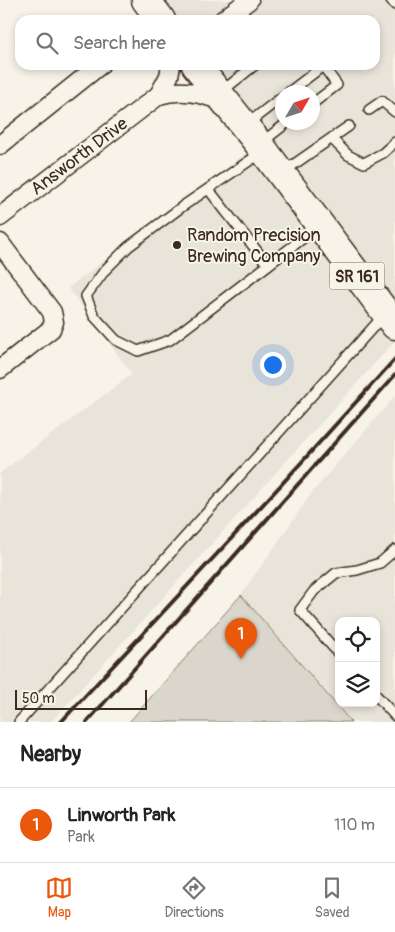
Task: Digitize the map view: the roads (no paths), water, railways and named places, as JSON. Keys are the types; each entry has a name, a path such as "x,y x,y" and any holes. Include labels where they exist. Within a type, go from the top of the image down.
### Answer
{"main road":[{"path":"146,0 157,15"},
{"name":"SR 161","path":"200,70 390,319"}],"street":[{"path":"229,15 249,0"},
{"path":"0,145 94,70"},
{"name":"Answorth Drive","path":"0,216 159,95 170,70"},
{"name":"Answorth Drive","path":"159,95 185,91 222,98"},
{"path":"0,243 52,312 54,322 51,330 0,369"}],"lane":[{"path":"391,0 395,5"},
{"path":"222,98 251,70"},
{"path":"297,85 318,70"},
{"path":"320,98 338,85 326,70"},
{"path":"369,110 382,101 395,112"},
{"path":"275,109 256,141 209,190 183,206 128,247 105,270 86,296 94,316 116,340 138,351 170,340 319,226"},
{"path":"281,174 349,126"},
{"path":"256,141 275,130"},
{"path":"332,139 348,155 364,163 383,153 395,142"},
{"path":"209,190 268,265"},
{"path":"19,722 390,319"},
{"path":"335,649 300,610 314,591 336,573 357,570 380,562 395,550"},
{"path":"380,699 395,716"}],"railway":[{"path":"61,722 395,359"},
{"path":"87,722 395,375"}],"place":[{"name":"Random Precision Brewing Company","path":"177,245"},
{"name":"Linworth Park","path":"241,659"}]}
